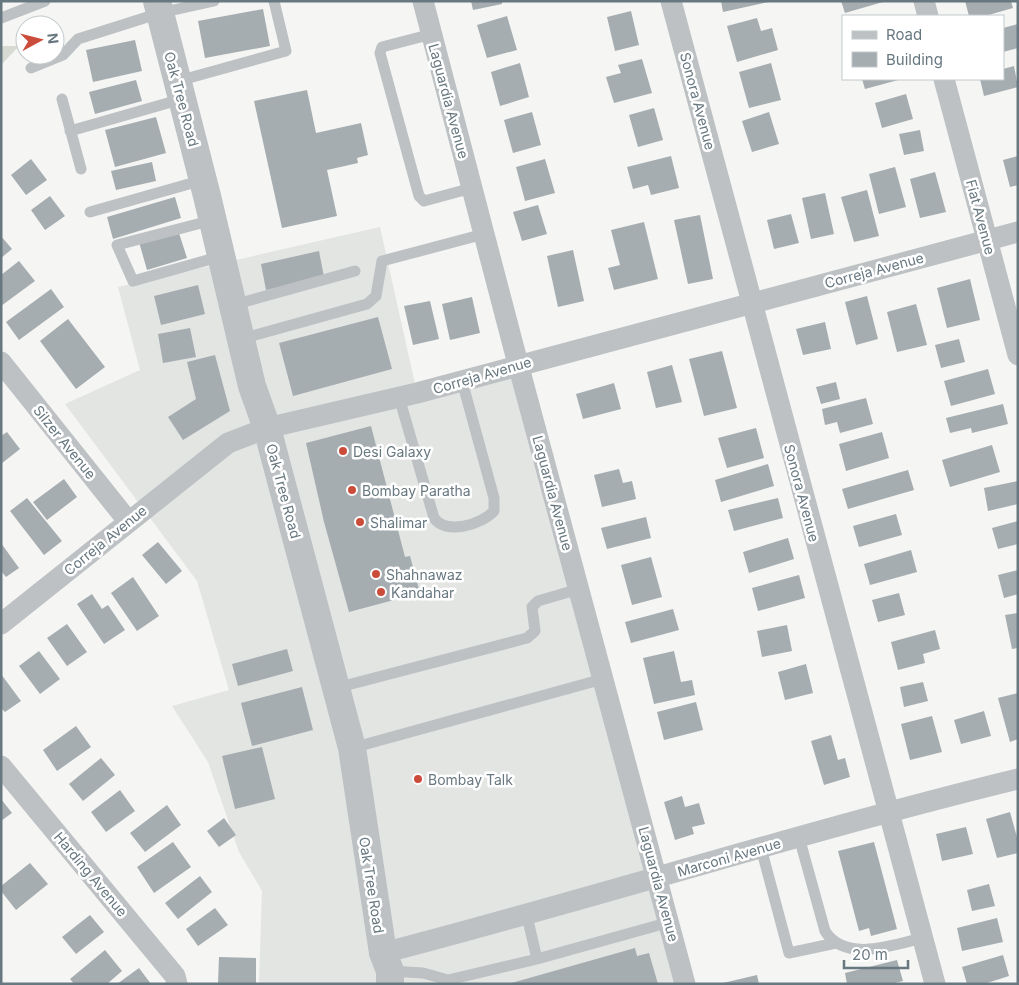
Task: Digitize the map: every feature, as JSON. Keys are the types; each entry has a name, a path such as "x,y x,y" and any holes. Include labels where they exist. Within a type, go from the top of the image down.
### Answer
{"street":[{"name":"Laguardia Avenue","path":"423,1 518,364 658,876 685,984"},
{"name":"Sonora Avenue","path":"671,1 935,984"},
{"path":"924,1 928,15"},
{"name":"Oak Tree Road","path":"158,7 222,256 252,386 267,428 352,748 388,969"},
{"name":"Fiat Avenue","path":"944,80 1018,355"},
{"name":"Correja Avenue","path":"1,624 228,443 267,428 462,381 518,364 1018,232"},
{"name":"Silzer Avenue","path":"1,362 128,521"},
{"name":"Harding Avenue","path":"1,766 175,976 177,984"},
{"name":"Marconi Avenue","path":"388,969 527,916 658,876 888,811 1018,779"}],"lane":[{"path":"1,18 45,1"},
{"path":"31,68 63,55 78,39 158,7 214,1"},
{"path":"70,131 286,51 274,1"},
{"path":"432,34 382,46 380,53 419,196 424,201 472,188"},
{"path":"62,99 81,169"},
{"path":"90,212 203,180"},
{"path":"213,220 117,244 133,281 222,256"},
{"path":"241,338 367,304 376,296 382,261 484,234"},
{"path":"233,305 355,271"},
{"path":"399,397 434,518 439,526 448,528 487,519 494,511 494,498 462,381"},
{"path":"336,688 527,638 534,631 532,607 538,601 579,589"},
{"path":"352,748 603,679"},
{"path":"800,837 825,931 836,943"},
{"path":"761,848 789,953 836,943 871,951 922,938"},
{"path":"527,916 537,959"},
{"path":"388,969 422,973 448,980 537,959 670,922"}],"shaded area":[{"path":"1,46 15,46 15,50 1,65"},
{"path":"380,227 417,393 518,364 685,984 259,984 262,891 239,852 208,762 172,706 229,690 197,581 65,404 140,370 118,287"}],"building":[{"path":"471,1 502,1 502,4 473,10"},
{"path":"721,1 768,1 768,2 723,12"},
{"path":"841,1 883,1 883,2 845,13"},
{"path":"965,1 1011,1 1013,8 988,15 969,15"},
{"path":"263,9 270,46 205,58 198,21"},
{"path":"631,11 639,45 615,51 607,17"},
{"path":"507,16 517,50 487,58 477,25"},
{"path":"757,18 761,31 772,28 778,50 737,62 727,26"},
{"path":"1018,24 1018,48 1004,52 1004,28"},
{"path":"135,40 142,71 93,82 86,50"},
{"path":"642,59 652,93 614,103 606,77 621,73 618,65"},
{"path":"520,63 529,97 500,106 491,72"},
{"path":"771,63 781,100 749,108 739,72"},
{"path":"1014,66 1018,87 984,96 980,80 1004,80 1004,69"},
{"path":"136,80 142,101 95,114 89,92"},
{"path":"862,80 898,80 865,89"},
{"path":"307,90 316,133 361,123 368,155 357,158 358,163 327,170 337,216 282,228 254,101"},
{"path":"906,94 913,119 882,128 875,103"},
{"path":"654,108 663,140 638,147 629,115"},
{"path":"532,112 541,145 513,153 504,120"},
{"path":"769,112 779,144 752,152 742,121"},
{"path":"156,117 166,153 115,167 105,130"},
{"path":"920,130 924,151 904,155 899,134"},
{"path":"671,156 679,188 651,195 648,185 633,189 627,167"},
{"path":"1018,156 1018,185 1010,187 1003,160"},
{"path":"31,159 47,180 26,195 11,175"},
{"path":"545,159 555,193 525,201 516,167"},
{"path":"152,162 156,181 116,190 111,171"},
{"path":"895,167 906,207 879,214 869,174"},
{"path":"935,172 946,212 920,218 910,179"},
{"path":"867,190 879,236 854,242 841,197"},
{"path":"825,193 834,234 811,239 802,198"},
{"path":"50,196 65,216 45,230 31,210"},
{"path":"175,197 181,218 113,239 107,217"},
{"path":"538,205 547,234 522,241 513,212"},
{"path":"791,214 799,243 774,249 767,220"},
{"path":"700,215 713,279 688,284 674,220"},
{"path":"644,222 658,279 614,290 608,268 620,265 611,230"},
{"path":"178,230 187,258 147,270 139,242"},
{"path":"1,236 12,249 1,258"},
{"path":"573,250 584,301 558,307 547,256"},
{"path":"319,251 324,277 266,290 261,264"},
{"path":"19,261 35,281 1,306 1,275"},
{"path":"970,279 980,320 947,328 937,288"},
{"path":"198,285 205,314 161,325 154,296"},
{"path":"51,289 64,307 19,340 6,322"},
{"path":"867,296 878,339 856,345 845,302"},
{"path":"472,297 480,333 450,340 442,304"},
{"path":"430,301 439,339 413,345 404,306"},
{"path":"916,304 927,345 897,352 887,312"},
{"path":"378,317 392,369 293,396 279,343"},
{"path":"68,319 105,367 76,389 40,341"},
{"path":"825,322 831,349 803,355 796,329"},
{"path":"190,328 196,357 163,363 158,334"},
{"path":"959,339 965,362 941,368 935,345"},
{"path":"722,351 737,408 704,416 689,359"},
{"path":"215,355 230,411 183,440 168,417 196,399 187,362"},
{"path":"672,365 682,402 656,408 647,372"},
{"path":"988,369 995,394 951,406 944,381"},
{"path":"836,382 840,399 821,404 816,387"},
{"path":"614,383 621,409 583,419 576,394"},
{"path":"866,398 873,424 840,433 837,422 825,425 822,409"},
{"path":"1003,404 1008,424 972,433 971,428 950,433 946,418"},
{"path":"371,426 405,557 410,556 420,593 349,612 324,522 306,443"},
{"path":"756,428 764,458 727,468 718,438"},
{"path":"7,432 20,449 1,464 1,436"},
{"path":"882,432 889,458 846,471 839,444"},
{"path":"992,445 1000,472 950,487 942,460"},
{"path":"768,464 774,486 721,502 715,480"},
{"path":"619,469 623,483 632,481 636,499 602,507 594,475"},
{"path":"908,470 914,490 848,509 842,489"},
{"path":"64,479 77,497 47,520 33,502"},
{"path":"1018,481 1018,504 988,511 984,488"},
{"path":"27,498 62,541 44,555 10,511"},
{"path":"778,498 783,518 734,531 728,510"},
{"path":"896,514 902,535 859,547 853,526"},
{"path":"646,517 651,538 607,549 601,528"},
{"path":"1018,521 1018,544 998,549 992,528"},
{"path":"788,538 794,559 749,573 743,552"},
{"path":"158,542 182,571 166,584 142,555"},
{"path":"1,543 19,568 6,577 1,571"},
{"path":"911,550 917,572 870,585 864,564"},
{"path":"651,557 662,597 632,605 621,565"},
{"path":"1018,570 1018,594 1004,598 998,575"},
{"path":"799,575 805,598 758,611 752,588"},
{"path":"133,577 159,616 137,631 111,593"},
{"path":"899,593 905,615 878,622 872,600"},
{"path":"92,594 102,609 108,605 125,630 104,644 77,604"},
{"path":"673,609 679,630 631,643 625,622"},
{"path":"1018,613 1018,648 1012,649 1005,615"},
{"path":"67,624 87,652 67,666 47,638"},
{"path":"787,625 792,651 762,657 757,631"},
{"path":"935,630 940,649 923,654 925,663 898,670 891,642"},
{"path":"287,649 293,671 238,686 232,664"},
{"path":"39,651 60,679 40,694 19,666"},
{"path":"674,651 681,682 692,680 695,695 654,704 643,658"},
{"path":"806,664 813,693 785,700 778,672"},
{"path":"1,674 21,701 5,712 1,708"},
{"path":"923,682 928,701 904,707 900,687"},
{"path":"302,687 313,730 252,746 241,703"},
{"path":"1018,693 1018,739 1010,742 998,698"},
{"path":"696,702 703,730 664,740 657,712"},
{"path":"984,711 991,736 961,744 954,720"},
{"path":"932,716 942,752 910,760 901,724"},
{"path":"76,726 91,747 57,771 43,750"},
{"path":"831,735 838,760 845,758 850,777 824,785 811,741"},
{"path":"262,747 275,799 235,809 222,756"},
{"path":"101,758 115,775 83,801 69,784"},
{"path":"120,790 135,811 106,832 91,812"},
{"path":"682,796 685,807 699,803 705,824 692,827 694,834 675,840 664,802"},
{"path":"1,799 12,813 1,821"},
{"path":"167,805 181,825 145,852 130,833"},
{"path":"1010,812 1018,841 1018,853 997,858 986,819"},
{"path":"224,818 236,835 219,847 207,831"},
{"path":"966,827 973,854 942,861 936,834"},
{"path":"173,842 191,867 154,893 137,867"},
{"path":"874,842 897,929 871,936 869,928 859,931 838,851"},
{"path":"30,863 48,884 16,910 1,891 1,886"},
{"path":"200,876 212,892 178,919 165,903"},
{"path":"989,884 995,906 972,911 967,890"},
{"path":"215,908 228,925 198,946 186,929"},
{"path":"90,915 104,932 76,954 62,937"},
{"path":"997,918 1003,942 962,951 957,928"},
{"path":"635,948 637,956 649,953 658,984 508,984"},
{"path":"105,950 122,971 107,984 74,984 70,979"},
{"path":"1003,955 1009,976 984,984 967,984 962,967"},
{"path":"219,957 256,958 256,984 218,984"},
{"path":"897,960 903,981 891,984 847,984 845,973"},
{"path":"139,968 151,984 117,984"},
{"path":"757,975 759,984 723,984 723,983"}],"place":[{"name":"Desi Galaxy","path":"343,451"},
{"name":"Bombay Paratha","path":"352,490"},
{"name":"Shalimar","path":"360,522"},
{"name":"Shahnawaz","path":"376,574"},
{"name":"Kandahar","path":"381,592"},
{"name":"Bombay Talk","path":"418,779"}]}
